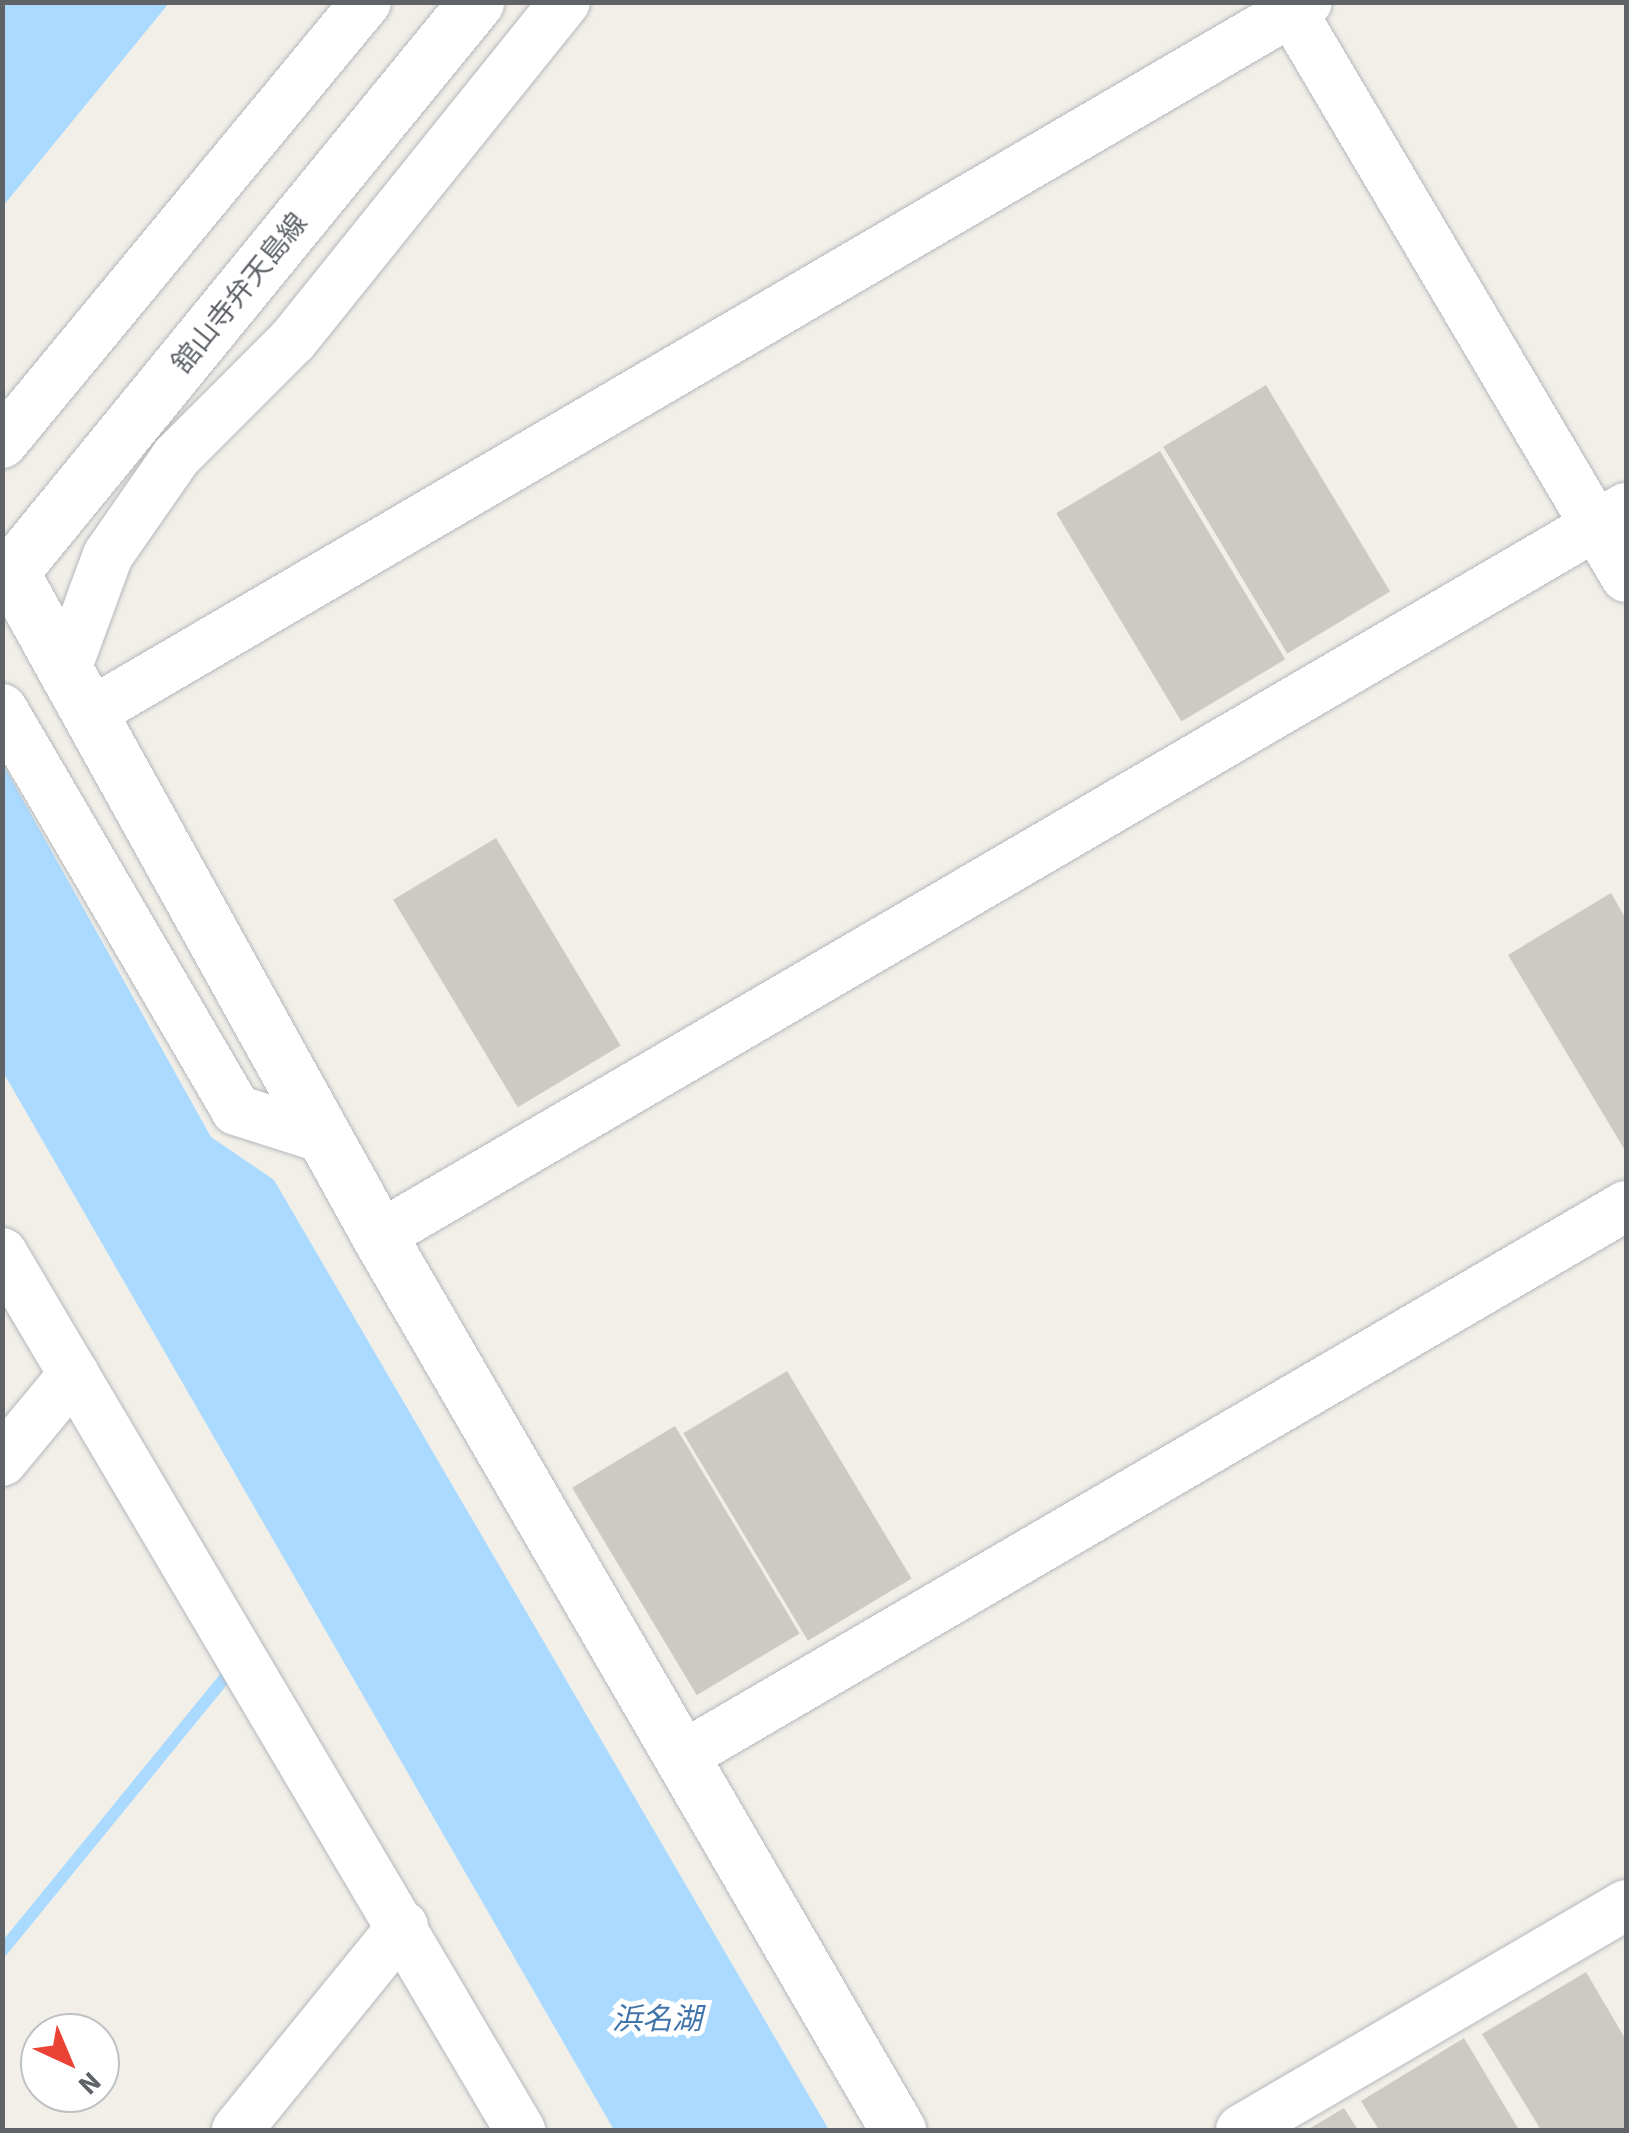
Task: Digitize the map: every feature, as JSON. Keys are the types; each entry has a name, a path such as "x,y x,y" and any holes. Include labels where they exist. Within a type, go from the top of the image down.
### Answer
{"street":[{"path":"2,443 366,2"},
{"name":"舘山寺弁天島線","path":"7,578 476,2"},
{"path":"78,691 108,556 176,457 293,340 565,2"},
{"path":"78,691 1295,6 1612,517 1626,577"},
{"path":"378,1236 1612,517"},
{"path":"7,578 78,691 378,1236 898,2130"},
{"path":"2,709 236,1110 327,1139"},
{"path":"681,1757 1626,1206"},
{"path":"2,1253 404,1926 520,2130"},
{"path":"2,1461 74,1374"},
{"path":"1242,2130 1626,1905"},
{"path":"236,2130 404,1926"}],"water":[{"path":"2,3 169,3 3,206"},
{"name":"浜名湖","path":"3,764 211,1137 274,1180 829,2130 614,2130 3,1072"}],"building":[{"path":"1266,385 1390,592 1287,653 1163,447"},
{"path":"1160,451 1285,659 1181,722 1056,513"},
{"path":"496,838 621,1045 518,1107 393,900"},
{"path":"1611,893 1626,919 1626,1152 1508,955"},
{"path":"787,1371 912,1578 808,1641 683,1433"},
{"path":"675,1426 800,1633 697,1695 572,1488"},
{"path":"1586,1972 1626,2040 1626,2130 1541,2130 1482,2034"},
{"path":"1464,2038 1519,2130 1379,2130 1361,2101"},
{"path":"1344,2108 1358,2130 1307,2130"}],"waterway":[{"path":"2,1951 232,1669"}]}
